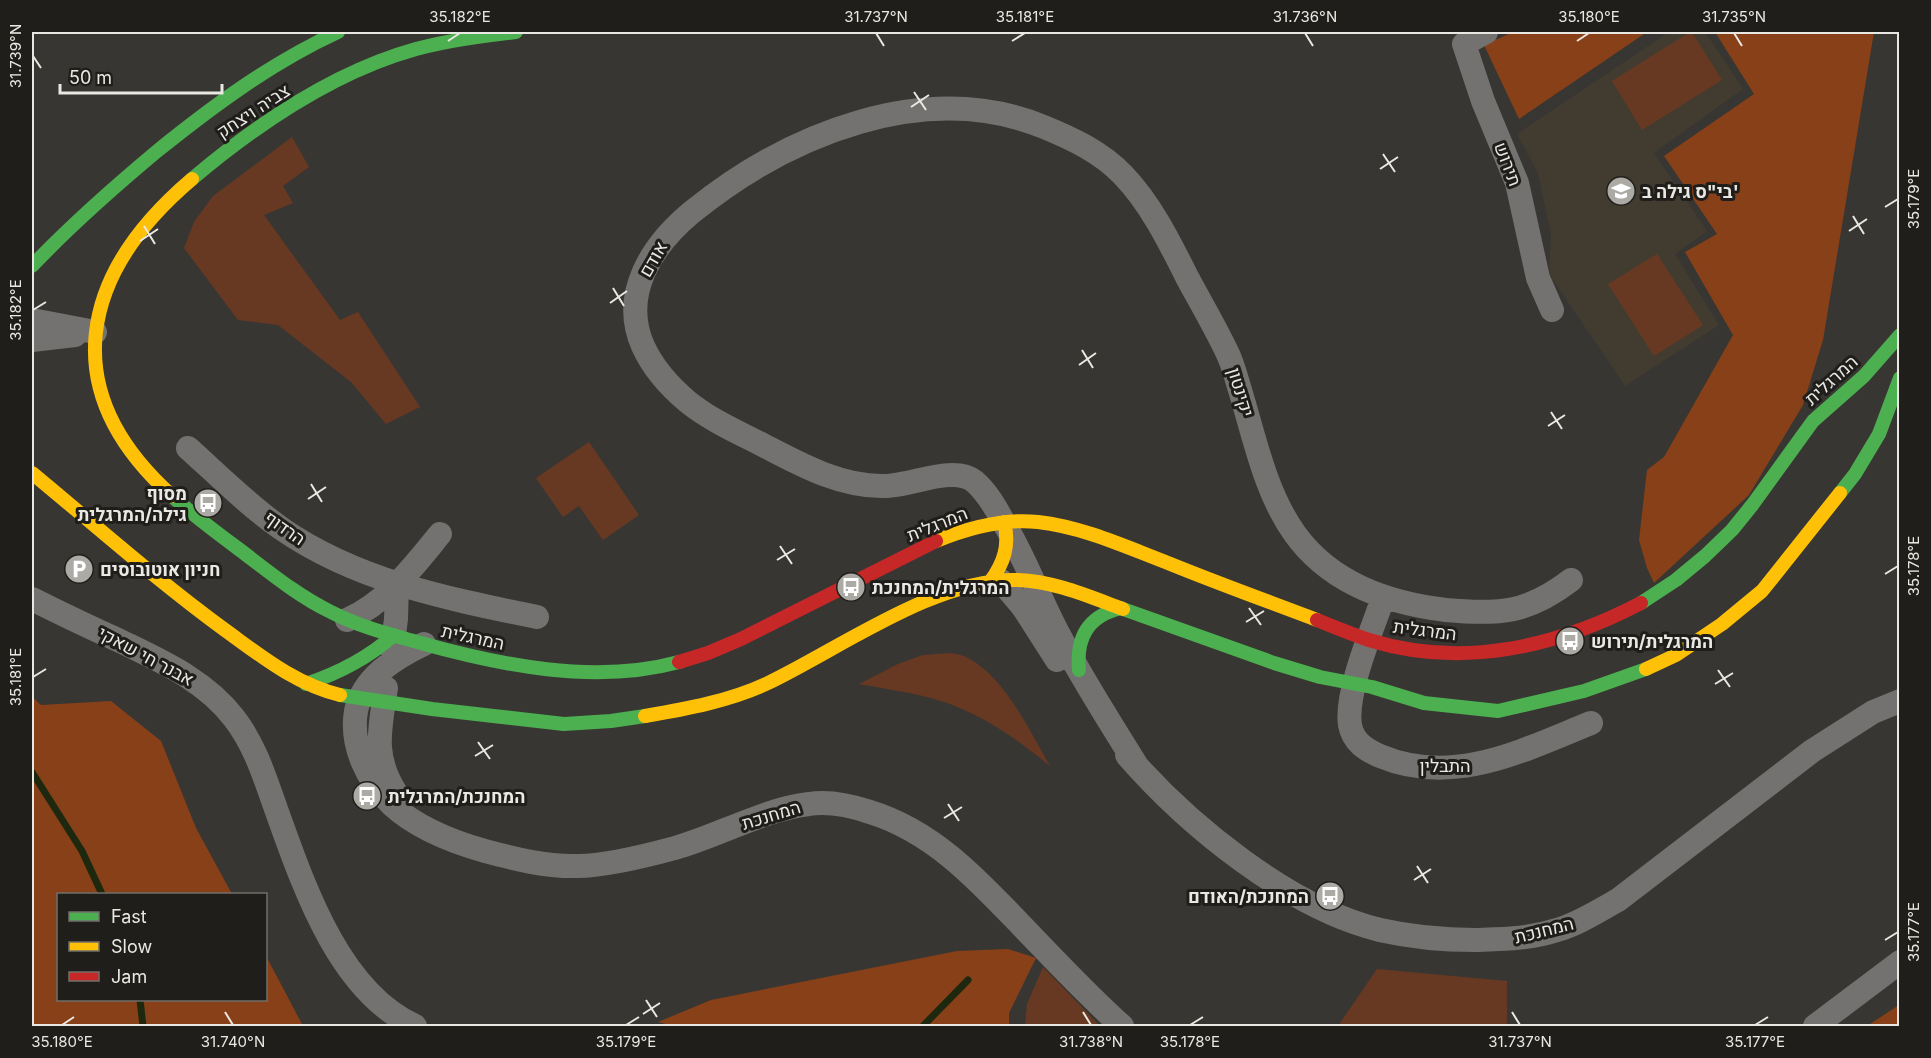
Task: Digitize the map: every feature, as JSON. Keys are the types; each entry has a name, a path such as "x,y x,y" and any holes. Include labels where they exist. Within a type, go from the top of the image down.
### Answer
{"street":[{"name":"צביה ויצחק","path":"32,266 123,181 189,125 273,66 302,42 338,32"},
{"name":"צביה ויצחק","path":"95,332 99,307 106,288 134,241 178,193 226,149 269,119 323,88 368,67 401,54 444,42 516,32"},
{"name":"תירוש","path":"1486,32 1464,44 1482,101 1517,183 1538,278 1552,310"},
{"name":"אודם","path":"967,477 953,474 886,486 848,482 790,459 735,431 692,405 670,385 655,367 643,345 636,321 636,297 641,277 652,254 668,234 713,196 794,146 820,134 878,117 938,109 998,111 1033,122"},
{"name":"יקינטון","path":"1033,122 1073,139 1101,156 1125,176 1152,213 1230,358 1268,482 1295,533 1329,569 1354,585 1383,598"},
{"path":"32,320 95,332"},
{"path":"32,340 95,332"},
{"name":"המרגלית","path":"95,332 96,369 107,412 131,456 208,526 306,597 347,620 424,644 517,665 593,670 632,670 676,663 725,646 931,543 970,527 1004,522 1049,524 1096,537 1369,640 1414,650 1465,653 1537,644 1578,632 1617,616 1652,597 1689,571 1732,530 1794,444 1822,410 1863,376 1899,335"},
{"path":"32,473 190,604 274,666 306,684 359,699 564,724 611,721 667,712 722,699 766,684 910,608 962,588 996,581 1035,582 1065,589 1274,663 1354,685 1371,687 1424,703 1498,711 1584,691 1632,675 1676,655 1722,624 1762,591 1812,531 1855,474 1879,434 1899,378"},
{"name":"הרדוף","path":"188,448 282,529 326,555 435,596 537,617"},
{"path":"967,477 986,494 1004,522 1008,535 1008,548 996,581"},
{"path":"967,477 974,486 977,498 975,514 970,527"},
{"name":"המחנכת","path":"1004,522 1058,633 1137,766"},
{"path":"347,620 369,608 398,584 440,534"},
{"path":"1354,685 1383,598 1440,609 1504,612 1530,606 1572,580"},
{"name":"המחנכת","path":"996,581 1023,607 1095,716 1137,766 1182,810 1228,849 1283,888 1332,913 1379,930 1418,936 1460,940 1519,939 1558,930 1589,917 1618,900 1812,751 1873,712 1899,701"},
{"path":"306,684 352,666 378,651 394,635 398,584"},
{"name":"אבנר חי שאקי","path":"32,599 169,665 194,680 217,698 235,719 251,744 297,867 328,935 346,966 364,990 391,1014 415,1026"},
{"path":"1079,670 1077,651 1083,633 1099,616 1121,608"},
{"name":"המחנכת","path":"394,635 378,742 383,767 393,787 405,807 420,824"},
{"path":"359,699 371,681 390,664 424,644"},
{"name":"התבלין","path":"1354,685 1349,707 1350,727 1359,744 1368,751 1408,765 1457,767 1483,764 1591,723"},
{"name":"המחנכת","path":"359,699 355,731 358,746 377,788 390,802 420,824 456,842 519,860 578,866 629,858 676,848 768,814 809,804 839,804 871,812 909,828 951,855 1122,1026"},
{"name":"אבנר חי שאקי","path":"297,867 311,929 325,959 348,993 362,1008 387,1026"},
{"path":"1815,1026 1899,962"}],"shaded area":[{"path":"1513,32 1647,32 1519,119 1484,45"},
{"path":"1669,32 1705,32 1743,89 1654,153 1707,231 1675,254 1719,325 1625,386 1549,274 1551,235 1538,173 1517,134"},
{"path":"1690,32 1722,80 1642,130 1612,81"},
{"path":"1715,32 1874,32 1823,340 1803,405 1749,495 1654,583 1639,540 1647,470 1664,457 1733,335 1685,252 1717,234 1664,156 1754,94"},
{"path":"292,137 309,167 283,186 293,203 264,215 340,320 358,312 420,407 386,424 351,382 278,325 238,320 184,248 194,222 213,196"},
{"path":"1657,254 1703,325 1654,356 1608,284"},
{"path":"589,442 639,515 603,540 579,506 563,517 536,478"},
{"path":"950,653 968,658 994,678 1015,706 1050,766 1006,733 958,707 923,696 859,684 898,664 923,655"},
{"path":"32,697 41,705 111,701 161,741 196,828 231,893 57,893 57,1001 267,1001 267,958 303,1026 32,1026"},
{"path":"1008,949 1036,958 1009,1013 1009,1026 674,1026 658,1022 711,1000 957,951"},
{"path":"1043,967 1100,1026 1025,1026 1027,1004"},
{"path":"1377,969 1507,981 1507,1026 1338,1026"},
{"path":"1899,1005 1899,1026 1867,1026"}],"waterway":[{"path":"32,772 82,851 102,893"},
{"path":"923,1026 968,980"},
{"path":"140,1001 143,1026"}],"traffic: fast":[{"path":"32,266 108,193 199,118 266,71 338,32"},
{"path":"192,179 243,139 297,102 355,71 428,46 516,32"},
{"path":"1641,603 1676,580 1732,530 1813,421 1864,376 1900,335"},
{"path":"1840,493 1855,474 1879,434 1900,378"},
{"path":"172,496 295,591 331,612 373,629 481,658 547,669 614,672 647,669 679,662"},
{"path":"1079,670 1080,648 1086,630 1100,616 1121,608"},
{"path":"1123,609 1274,663 1320,677 1372,687 1424,703 1498,711 1584,691 1646,669"},
{"path":"306,684 353,664 394,635"},
{"path":"340,695 432,709 564,724 645,716"}],"traffic: slow":[{"path":"172,496 135,456 110,416 97,375 96,334 105,294 125,254 154,216 192,179"},
{"path":"32,473 127,553 252,650 308,684 340,695"},
{"path":"1646,669 1676,655 1722,624 1762,591 1840,493"},
{"path":"936,541 973,528 1012,521 1038,522 1071,528 1104,538 1317,620"},
{"path":"990,582 999,568 1006,546 1004,522"},
{"path":"645,716 708,704 739,695 796,669 922,602 987,582 1018,580 1045,583 1072,590 1123,609"}],"traffic: jam":[{"path":"679,662 741,639 936,541"},
{"path":"1317,620 1369,640 1404,649 1439,653 1474,653 1543,642 1609,618 1641,603"}],"place":[{"name":"בי\"ס גילה ב'","path":"1621,191"},
{"name":"מסוף גילה/המרגלית","path":"208,503"},
{"name":"חניון אוטובוסים","path":"79,569"},
{"name":"המרגלית/המחנכת","path":"851,587"},
{"name":"המרגלית/תירוש","path":"1570,641"},
{"name":"המחנכת/המרגלית","path":"367,796"},
{"name":"המחנכת/האודם","path":"1330,896"}]}
